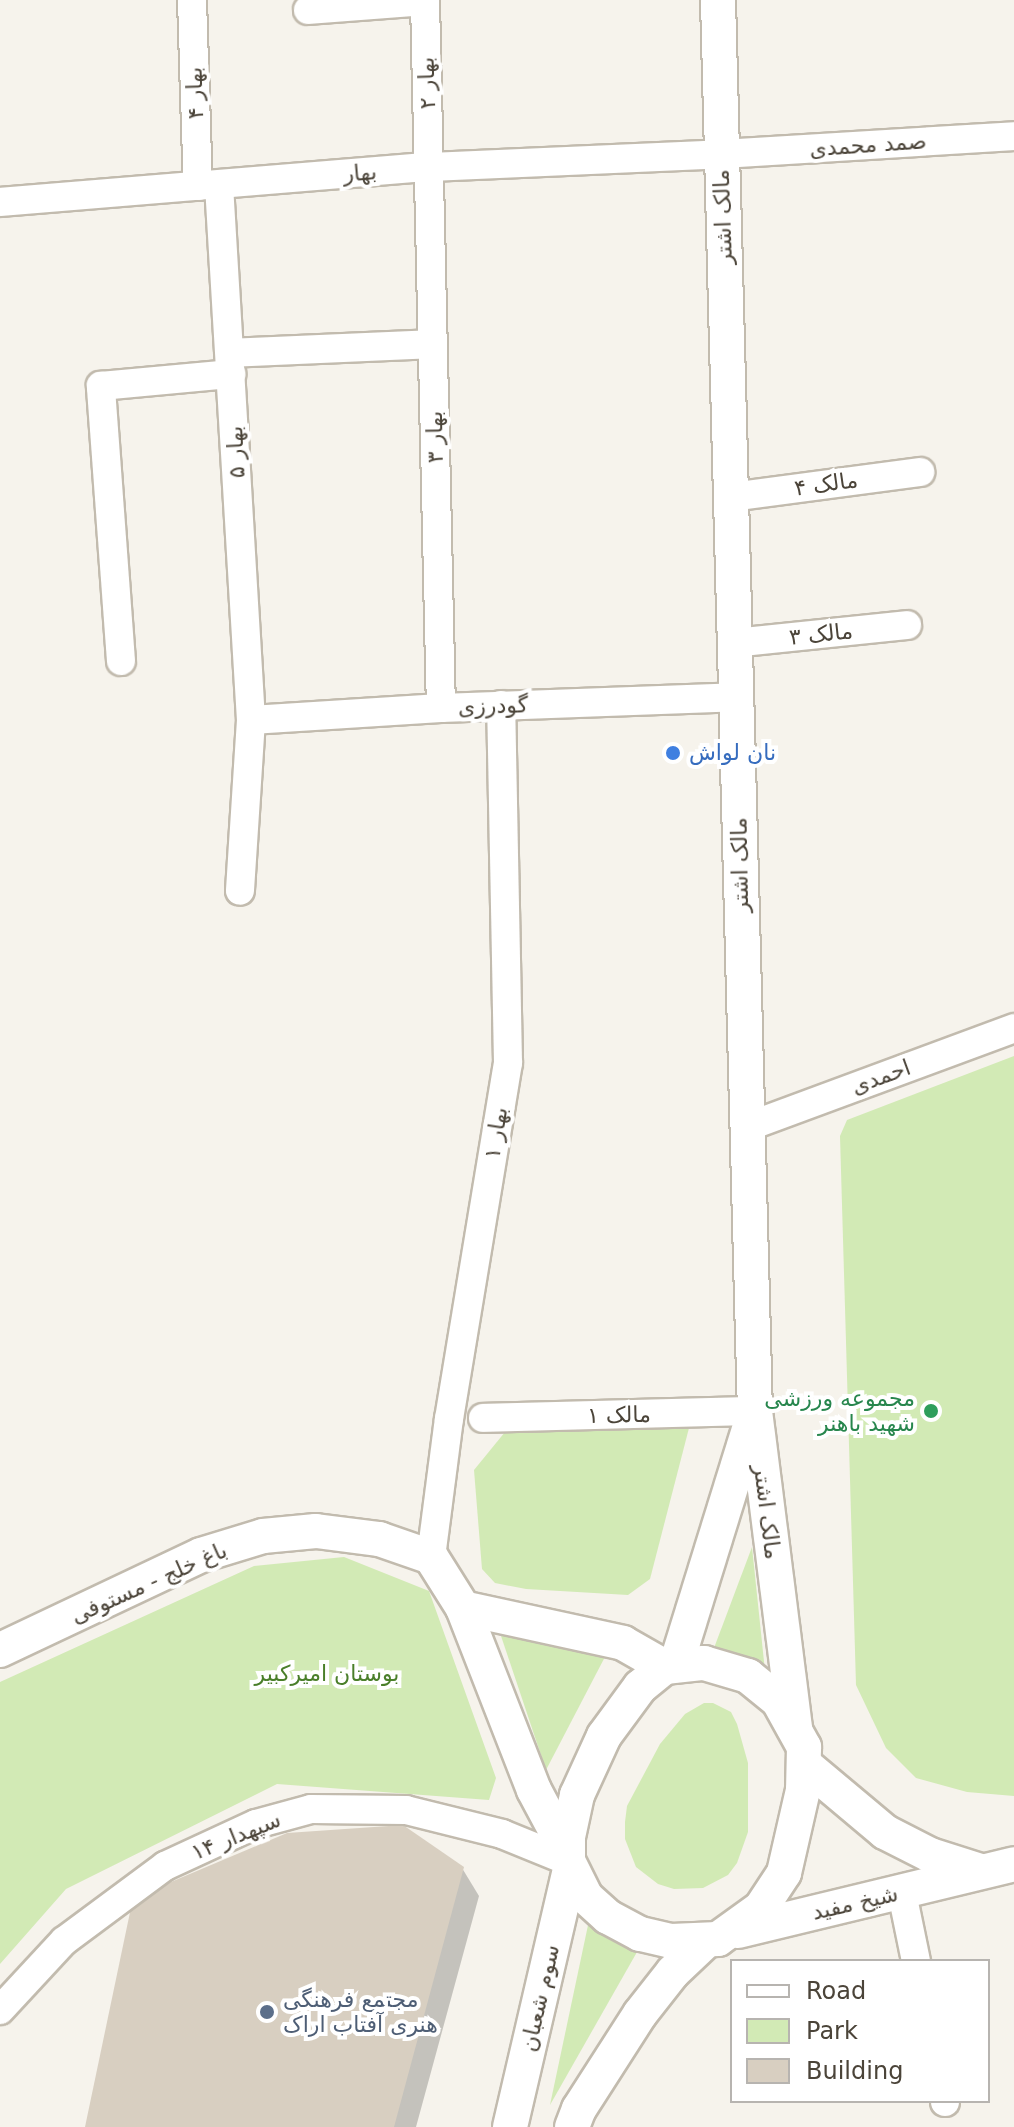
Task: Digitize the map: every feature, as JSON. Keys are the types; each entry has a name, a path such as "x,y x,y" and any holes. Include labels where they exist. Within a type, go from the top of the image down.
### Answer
{"street":[{"name":"بهار ۴","path":"192,0 209,185"},
{"path":"308,10 425,0"},
{"name":"بهار ۲","path":"425,0 430,167"},
{"name":"مالک اشتر","path":"718,0 755,1411 795,1728"},
{"name":"صمد محمدی","path":"722,154 1014,136"},
{"name":"بهار","path":"0,202 430,167 722,154"},
{"name":"بهار ۳","path":"430,167 441,708"},
{"name":"بهار ۵","path":"209,185 231,363 251,720 240,891"},
{"path":"121,661 101,386 231,363 433,344"},
{"name":"مالک ۴","path":"731,497 920,472"},
{"name":"مالک ۳","path":"734,643 907,625"},
{"name":"گودرزی","path":"251,720 501,705 736,697"},
{"name":"بهار ۱","path":"431,1557 449,1419 508,1063 501,705"},
{"name":"احمدی","path":"747,1127 1014,1028"},
{"path":"568,1861 577,1795 604,1736 640,1687 671,1666 755,1411"},
{"name":"مالک ۱","path":"483,1418 755,1411"},
{"name":"باغ خلج - مستوفی","path":"0,1650 201,1555 263,1536 316,1531 363,1537 431,1557"},
{"path":"431,1557 463,1608 534,1790 586,1897 608,1917 629,1928 671,1941 718,1937"},
{"path":"463,1608 623,1643 671,1666 723,1666 748,1676 778,1700 804,1747 795,1834 784,1873 761,1908 673,1972 640,2014 579,2109 572,2127"},
{"name":"شیخ مفید","path":"804,1764 885,1832 930,1855 980,1871"},
{"name":"سپهدار ۱۴","path":"0,2010 64,1941 165,1866 256,1824 311,1809 406,1810 502,1834 568,1861"},
{"name":"سوم شعبان","path":"510,2127 568,1861"},
{"name":"شیخ مفید","path":"718,1937 1014,1864"},
{"path":"902,1893 916,1959"}],"green space":[{"name":"مجموعه ورزشی شهید باهنر","path":"1014,1056 1014,1796 967,1792 916,1778 886,1748 856,1685 840,1136 847,1120"},
{"path":"689,1428 650,1579 628,1595 526,1589 495,1583 482,1569 474,1470 505,1432"},
{"path":"752,1547 765,1671 711,1656"},
{"name":"بوستان امیرکبیر","path":"344,1557 429,1591 496,1778 489,1800 277,1784 66,1889 0,1964 0,1682 254,1566"},
{"path":"500,1633 607,1653 546,1770"},
{"path":"704,1703 713,1703 731,1712 737,1724 748,1763 748,1832 737,1863 728,1875 703,1888 674,1889 658,1884 636,1867 625,1839 627,1806 660,1744 685,1714"},
{"path":"591,1911 641,1945 550,2105"}],"building":[{"name":"مجتمع فرهنگی هنری آفتاب اراک","path":"403,1825 464,1867 394,2127 85,2127 133,1898 287,1833"}],"place":[{"name":"نان لواش","path":"673,753"},
{"name":"مجموعه ورزشی شهید باهنر","path":"931,1411"},
{"name":"مجتمع فرهنگی هنری آفتاب اراک","path":"267,2012"}]}
